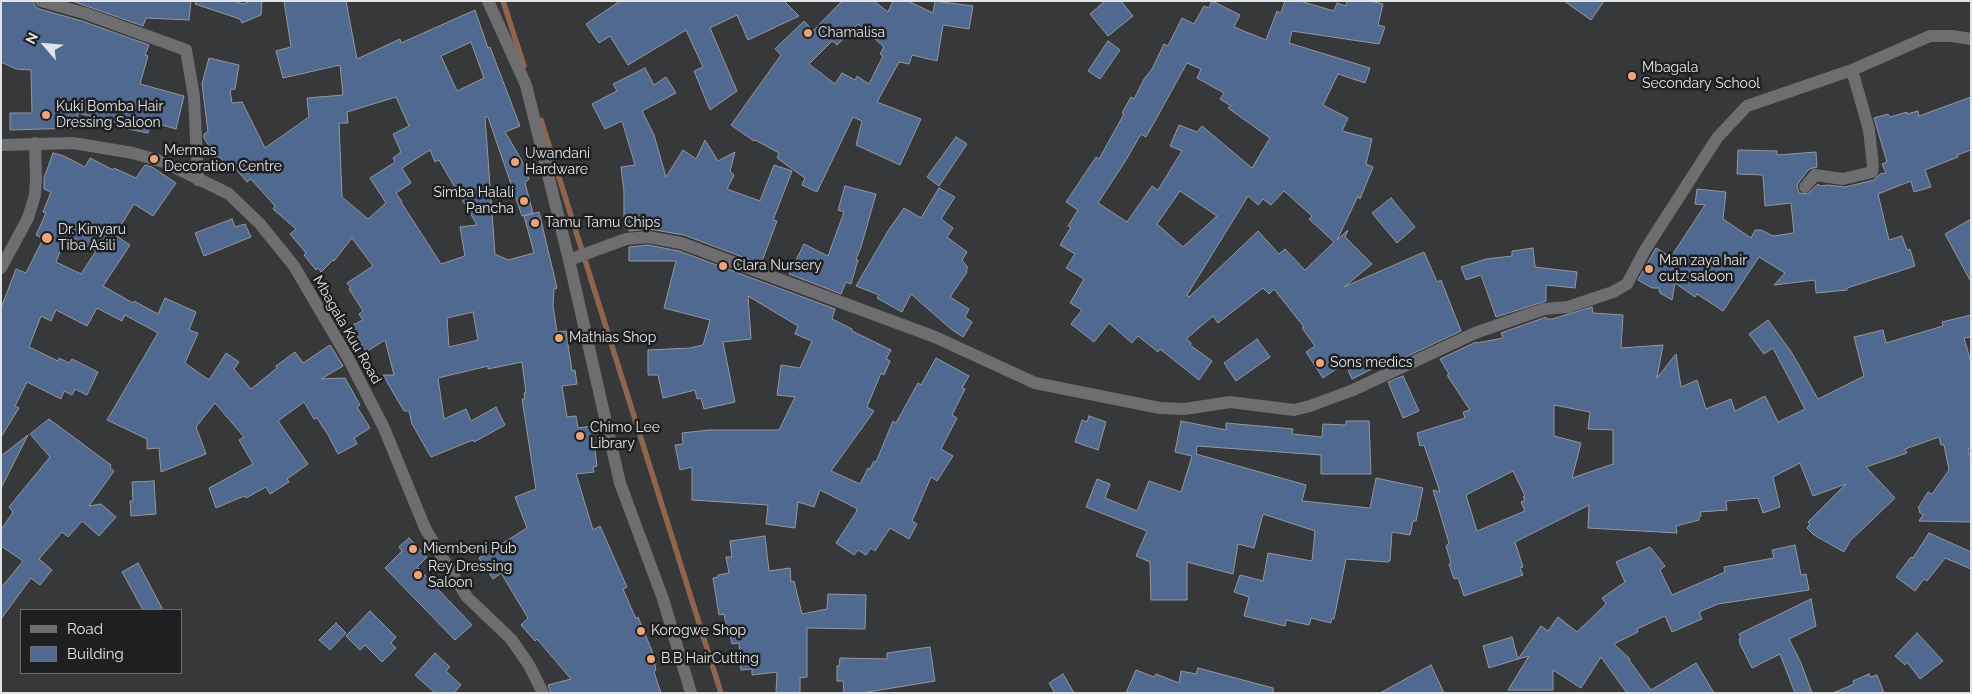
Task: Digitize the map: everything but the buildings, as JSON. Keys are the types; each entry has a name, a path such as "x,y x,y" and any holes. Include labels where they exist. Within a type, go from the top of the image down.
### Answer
{"street":[{"path":"41,1 84,13 186,50 194,97 198,180"},
{"path":"488,1 526,86 569,260 620,483 662,599 691,693"},
{"path":"569,260 626,239 648,237 681,243 935,337 1034,383 1160,408 1185,409 1230,402 1294,410 1353,390 1475,333 1544,309 1568,307 1614,292 1626,284 1645,250 1717,138 1747,106 1852,70 1930,36 1952,36 1971,39"},
{"path":"1805,187 1816,175 1843,179 1872,172 1869,130 1852,70"},
{"name":"Mbagala Kuu Road","path":"1,145 73,143 133,153 164,162 229,194 260,224 294,266 348,358 384,428 425,528 435,545 467,597 511,639 529,665 543,693"},
{"path":"1,268 28,218 35,195 34,144"}],"waterway":[{"path":"503,1 524,66"},
{"path":"541,120 721,693"}],"place":[{"name":"Chamalisa","path":"808,33"},
{"name":"Mbagala Secondary School","path":"1632,76"},
{"name":"Kuki Bomba Hair Dressing Saloon","path":"46,115"},
{"name":"Mermas Decoration Centre","path":"154,159"},
{"name":"Uwandani Hardware","path":"515,162"},
{"name":"Simba Halali Pancha","path":"524,201"},
{"name":"Tamu Tamu Chips","path":"535,223"},
{"name":"Dr. Kinyaru Tiba Asili","path":"47,238"},
{"name":"Clara Nursery","path":"723,266"},
{"name":"Man zaya hair cutz saloon","path":"1649,269"},
{"name":"Mathias Shop","path":"559,338"},
{"name":"Sons medics","path":"1320,363"},
{"name":"Chimo Lee Library","path":"580,436"},
{"name":"Miembeni Pub","path":"413,549"},
{"name":"Rey Dressing Saloon","path":"418,575"},
{"name":"Korogwe Shop","path":"641,631"},
{"name":"B.B HairCutting","path":"651,659"}]}
